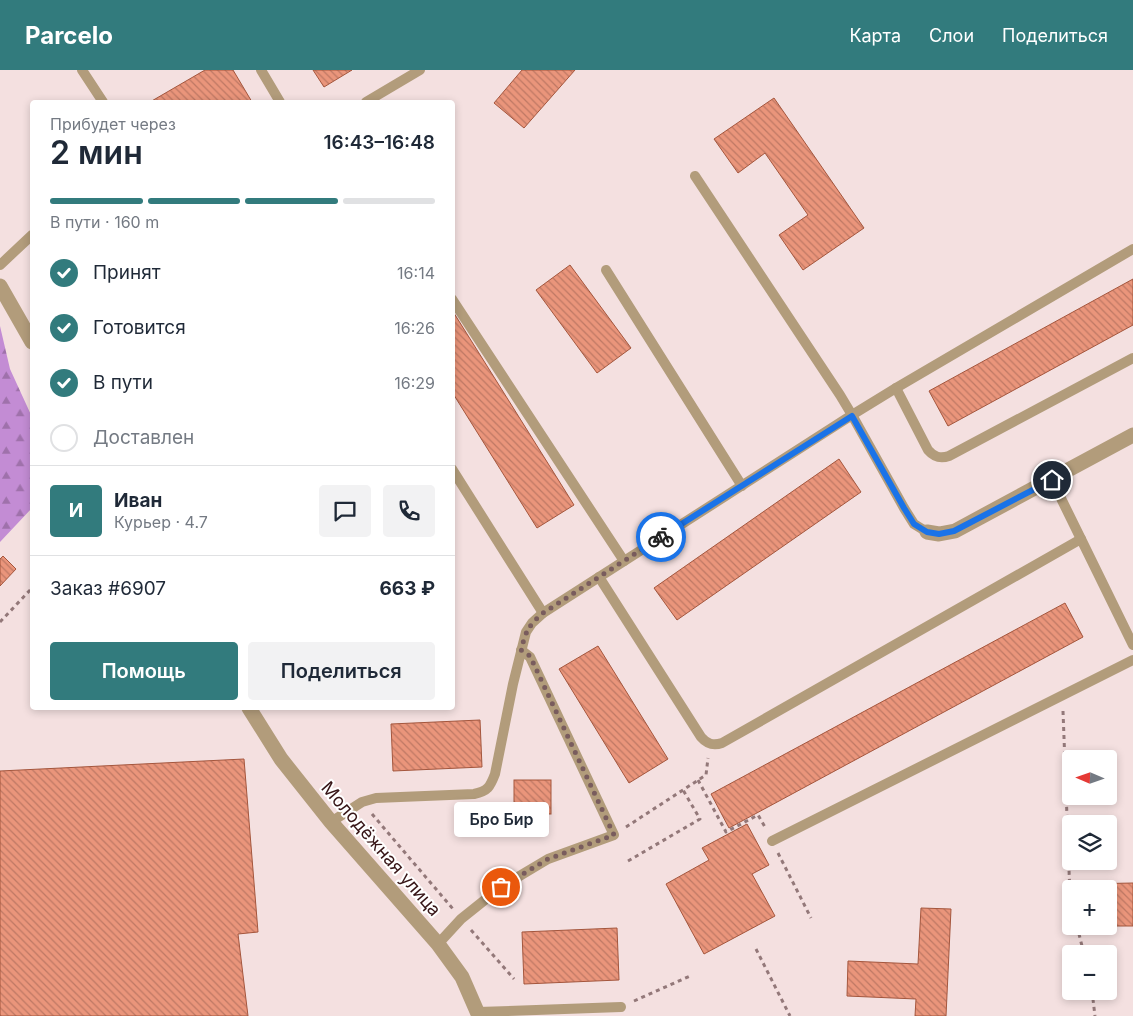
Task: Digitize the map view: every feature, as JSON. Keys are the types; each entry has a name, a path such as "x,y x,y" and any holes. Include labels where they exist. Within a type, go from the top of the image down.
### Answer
{"street":[{"path":"0,286 30,338"},
{"path":"927,532 939,534 954,531 1133,435"},
{"name":"Молодёжная улица","path":"251,710 281,759 331,822 438,944 462,977 478,1014"}],"lane":[{"path":"82,70 102,100"},
{"path":"260,70 279,100"},
{"path":"369,100 420,70"},
{"path":"695,176 840,395 914,524 927,532"},
{"path":"0,265 30,237"},
{"path":"331,822 362,802 376,798 474,794 488,789 495,774 526,632 532,623 543,613 896,388 1133,250"},
{"path":"606,270 742,486"},
{"path":"455,304 624,561"},
{"path":"896,388 928,450 937,457 943,458 1133,358"},
{"path":"455,474 543,613"},
{"path":"1052,480 1133,645"},
{"path":"599,577 701,737 705,742 716,745 1081,538"},
{"path":"438,944 461,919 501,887 548,859 614,835 530,656 521,650"},
{"path":"772,841 1133,660"},
{"path":"478,1014 621,1007"}],"path":[{"path":"0,622 30,590"},
{"path":"1063,695 1069,880"},
{"path":"614,835 706,775 710,744"},
{"path":"698,780 726,832 758,815 811,918"},
{"path":"628,861 700,819 683,790"},
{"path":"362,802 514,979"},
{"path":"756,949 790,1016"},
{"path":"621,1007 690,976"},
{"path":"1093,1000 1096,1016"}],"green space":[{"path":"0,326 10,369 30,413 30,510 0,542"}],"building":[{"path":"205,70 233,70 251,100 153,100"},
{"path":"313,70 352,70 324,87"},
{"path":"522,70 575,70 524,128 494,103"},
{"path":"774,98 864,228 803,270 779,235 808,215 765,153 738,173 714,139"},
{"path":"570,265 631,348 597,373 536,290"},
{"path":"1133,279 1133,325 948,426 929,391"},
{"path":"455,315 574,505 537,528 455,397"},
{"path":"839,459 861,492 677,620 654,588"},
{"path":"3,556 16,569 0,586 0,559"},
{"path":"1065,603 1083,637 729,828 711,794"},
{"path":"598,646 668,759 629,783 559,669"},
{"path":"480,720 482,767 393,771 391,724"},
{"path":"244,759 258,932 238,934 248,1016 0,1016 0,771"},
{"path":"514,780 551,780 551,814 514,814"},
{"path":"747,824 769,865 752,874 775,916 704,954 666,884 709,860 702,848"},
{"path":"1117,883 1133,883 1133,926 1117,926"},
{"path":"921,908 951,909 946,1016 915,1016 916,999 847,996 848,961 918,964"},
{"path":"617,928 619,980 524,984 522,932"}],"way so far":[{"path":"501,887 548,859 614,835 530,656 521,650 526,632 532,623 543,613 661,537"}],"place":[{"name":"Бро Бир","path":"501,887"}],"route":[{"path":"661,537 852,416 914,524 927,532 939,534 954,531 1052,480"}]}
